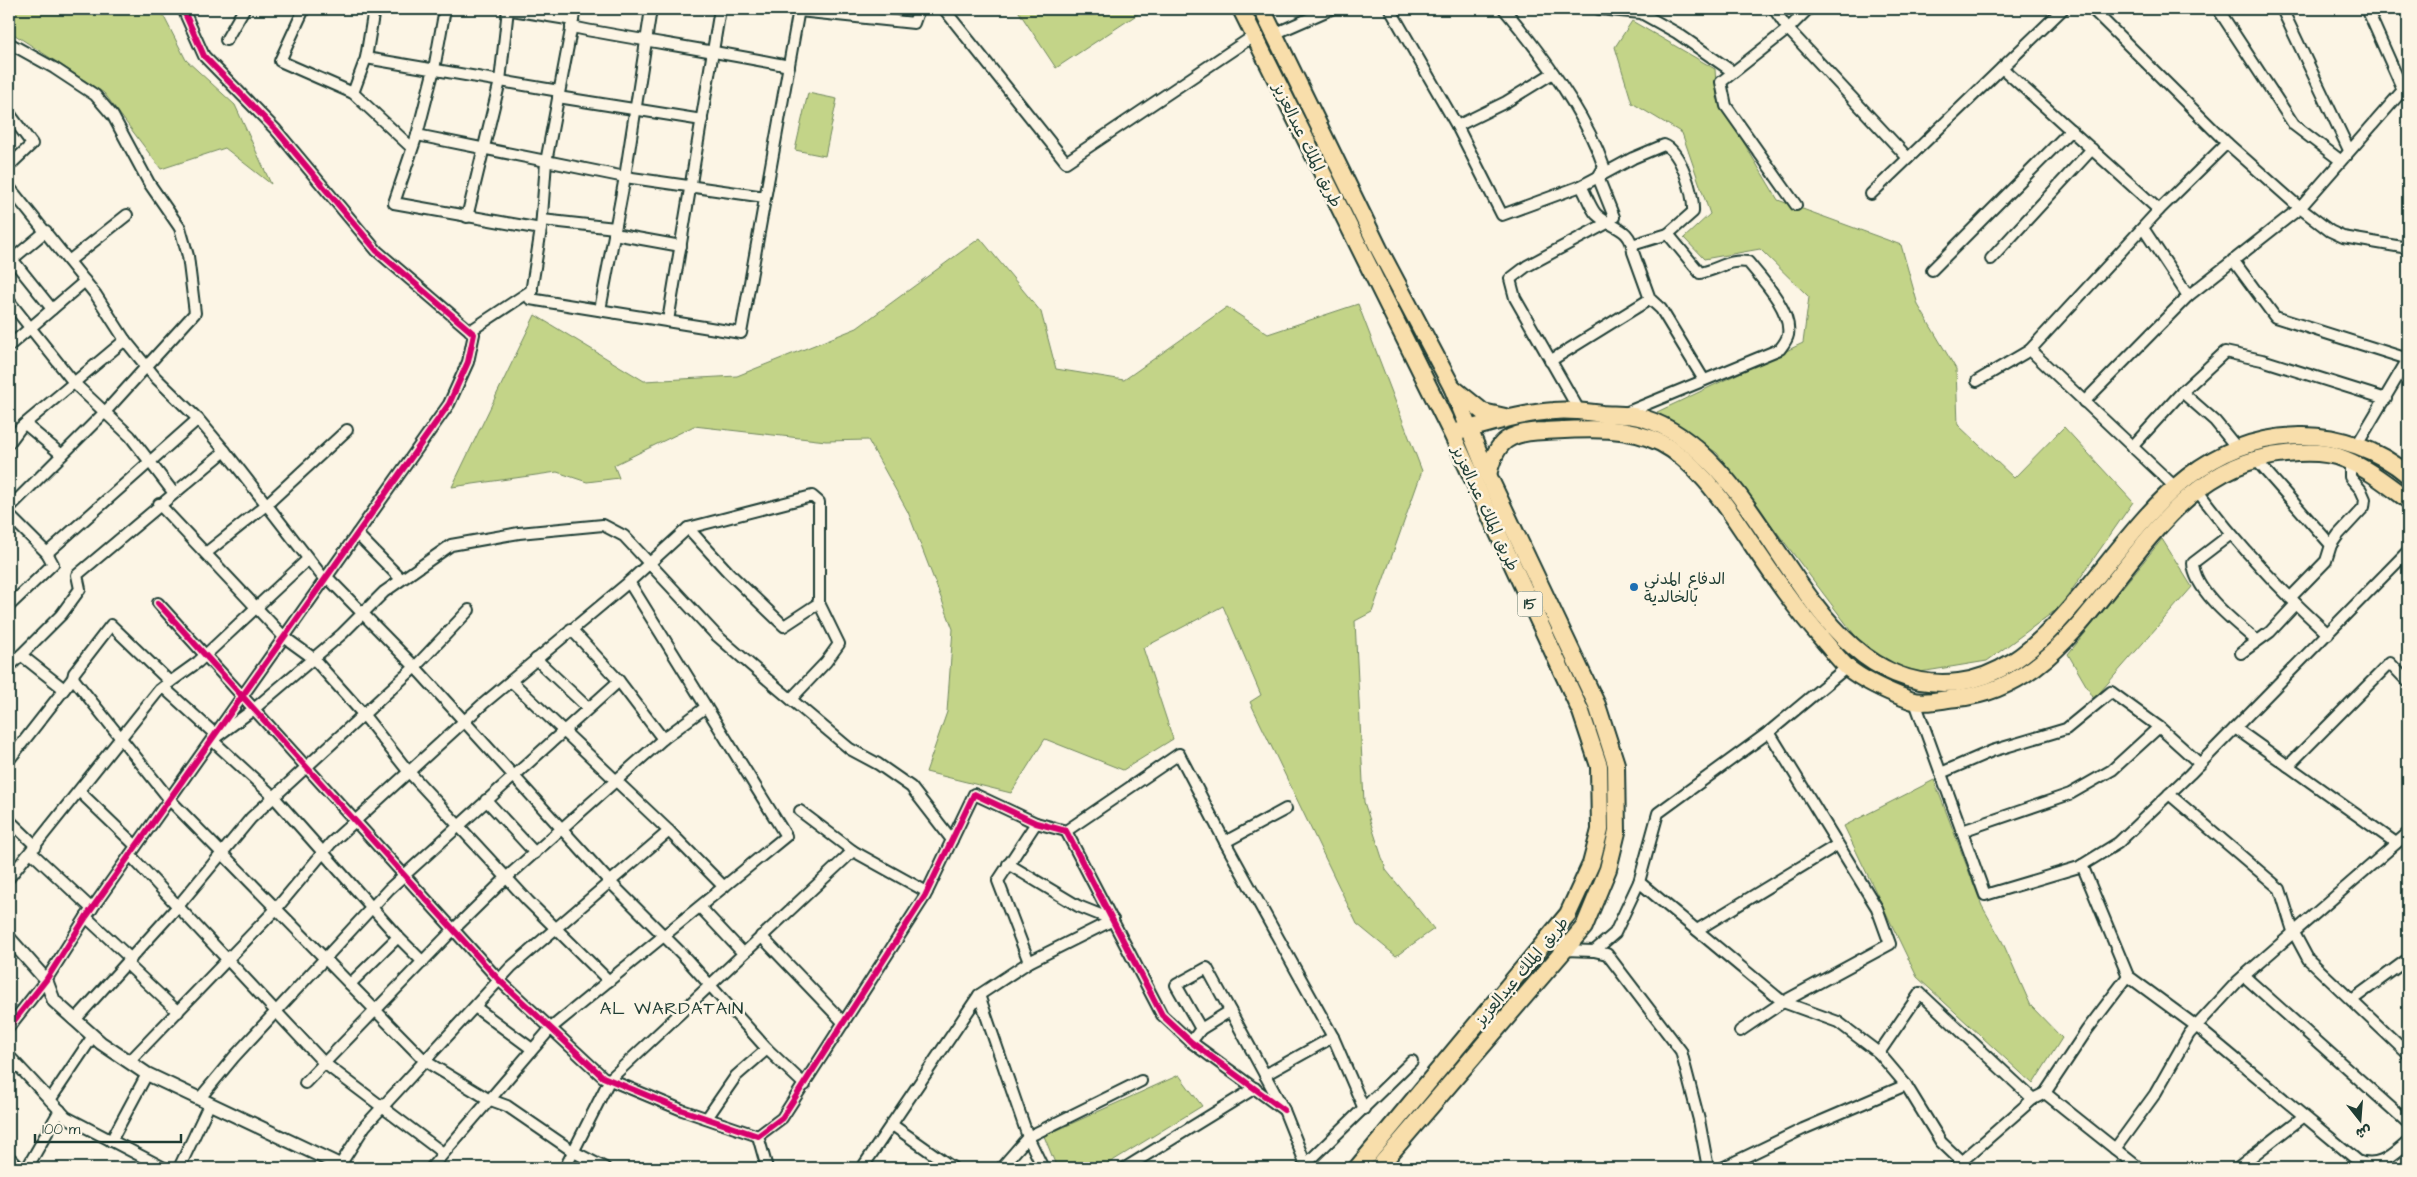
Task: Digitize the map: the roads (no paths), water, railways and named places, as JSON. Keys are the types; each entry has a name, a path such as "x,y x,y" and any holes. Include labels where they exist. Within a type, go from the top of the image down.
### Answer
{"main road":[{"name":"طريق الملك عبدالعزيز","path":"1241,9 1455,441 1581,712 1598,766 1600,830 1592,864 1568,914 1357,1168"},
{"name":"طريق الملك عبدالعزيز","path":"1262,9 1379,249 1452,387 1488,476 1597,705 1616,764 1617,832 1608,869 1584,927 1378,1168"},
{"path":"1452,387 1483,412 1500,417 1515,418"},
{"path":"1455,441 1515,418 1557,410 1642,418 1685,438 1725,477 1819,610 1855,648 1871,661 1898,676 1913,681 1939,684 1974,680 2000,670 2025,654 2103,582 2196,490 2221,472 2269,456 2311,452 2342,458 2375,476 2408,500"},
{"path":"1472,436 1515,435 1534,431 1590,428 1631,434 1661,443 1704,478 1720,496 1794,607 1847,667 1866,680 1915,702 1966,697 2011,683 2033,670 2057,648 2103,582 2114,553 2174,486 2196,469 2237,448 2254,441 2270,438 2320,435 2357,446 2381,457 2408,476"},
{"path":"1488,476 1496,449 1504,440 1515,435"}],"street":[{"path":"9,1027 46,980 89,913 133,850 449,404 468,362 474,334 377,251 276,130 204,56 184,9"},
{"path":"226,40 244,9"},
{"path":"304,9 280,62 353,93 412,148"},
{"path":"353,93 366,58 374,9"},
{"path":"445,9 434,68 417,135 394,203 468,217 615,231 681,246"},
{"path":"468,217 500,81 507,9 646,41 714,51 789,66"},
{"path":"575,9 546,162 542,224 530,299 741,333 799,10 914,22 919,9"},
{"path":"600,310 625,177 651,9"},
{"path":"668,322 720,9"},
{"path":"944,9 1066,162 1254,35"},
{"path":"1274,34 1331,9"},
{"path":"1390,9 1457,126 1502,215 1581,186 1650,149 1664,145 1670,147 1678,160 1694,198 1693,212 1668,234 1632,245"},
{"path":"1504,9 1529,39 1553,73 1596,143 1604,167 1598,177"},
{"path":"1600,9 1641,13 1677,33 1733,72"},
{"path":"1774,9 1788,29 1908,158"},
{"path":"1796,205 1726,106 1721,82 1788,29 1808,9"},
{"path":"1871,194 2063,9"},
{"path":"2092,9 2227,142 2300,208 2330,231 2343,237 2408,248"},
{"path":"2218,9 2294,124 2340,160"},
{"path":"2282,9 2349,150"},
{"path":"2084,402 2188,296 2300,208 2403,90 2367,9"},
{"path":"9,43 54,68 95,95 113,116 149,183 180,228 188,256 195,312 106,411 9,508"},
{"path":"366,58 434,68 635,110 702,120"},
{"path":"2002,68 2159,210"},
{"path":"1457,126 1506,102 1553,73"},
{"path":"9,115 32,144 9,166"},
{"path":"1932,270 2070,130"},
{"path":"417,135 625,177 765,197"},
{"path":"1977,381 2030,350 2159,210 2227,142"},
{"path":"1991,259 2092,149"},
{"path":"1580,412 1515,298 1510,278 1527,266 1609,222 1614,216 1598,177"},
{"path":"1581,186 1596,214 1623,229 1632,245 1650,298 1661,309 1704,380"},
{"path":"9,187 70,261 125,340 155,377 198,419 225,450 307,560 415,667 609,881 710,984 767,1049 804,1085"},
{"path":"70,261 127,214"},
{"path":"2143,228 2188,296"},
{"path":"46,231 10,260 52,309"},
{"path":"1621,415 1780,348 1788,337 1788,320 1773,292 1748,262 1735,260 1714,270 1700,273 1668,234"},
{"path":"2233,260 2275,317 2408,359 2357,446"},
{"path":"9,346 85,281"},
{"path":"470,331 532,290"},
{"path":"1550,361 1650,298"},
{"path":"9,301 75,384 106,411 150,460 173,492"},
{"path":"9,443 25,424 75,384 86,372 125,340"},
{"path":"2030,350 2174,486"},
{"path":"2132,447 2182,392 2225,352 2262,360 2386,398"},
{"path":"2182,392 2216,421 2237,448"},
{"path":"47,553 198,419"},
{"path":"25,424 62,455"},
{"path":"206,553 266,505 347,430"},
{"path":"64,689 13,661 61,615 80,590 77,574 225,450"},
{"path":"2256,460 2331,544"},
{"path":"2241,653 2270,632 2326,561 2331,544 2364,507 2365,499 2362,490 2350,477 2350,462"},
{"path":"2196,490 2231,534 2293,601 2328,634"},
{"path":"129,1062 276,909 324,852 355,821 464,721 629,582 688,528 812,496 819,502 819,603 839,644 826,662 791,699"},
{"path":"159,504 284,637 313,658 363,714 408,771 506,878 609,980"},
{"path":"9,515 47,553 53,564 9,606"},
{"path":"214,737 254,709 363,615 384,592 451,545 519,533 603,525 624,536 716,635 850,749 878,764 910,787 952,840"},
{"path":"688,528 728,572 784,626 819,603"},
{"path":"357,534 401,580"},
{"path":"2231,534 2193,563 2194,574 2225,612 2256,641"},
{"path":"1915,702 1985,895 2082,865 2118,843 2200,764 2408,551"},
{"path":"9,878 167,685 205,655 307,560"},
{"path":"431,1168 488,1099 551,1028 786,836 629,582"},
{"path":"158,603 499,980 604,1077 758,1136"},
{"path":"76,1020 179,905 251,818 415,667 469,610"},
{"path":"9,760 73,678 74,673 111,625 214,737 273,796 398,938 423,962"},
{"path":"571,629 620,681 663,740"},
{"path":"536,659 588,708"},
{"path":"2288,766 2390,663 2408,682"},
{"path":"1594,951 1615,934 1639,882 1658,813 1769,732 1847,667"},
{"path":"73,678 170,800 425,1061 488,1099 507,1106 574,1152 605,1168"},
{"path":"511,681 669,831 724,887"},
{"path":"179,1168 205,1102 234,1057 326,959 371,907 513,775 620,681"},
{"path":"1941,773 1992,751 2066,728 2111,692 2159,727 2200,764"},
{"path":"305,1083 506,878 663,740 706,707"},
{"path":"1962,831 2030,810 2070,794 2112,770 2159,727"},
{"path":"2235,728 2396,843"},
{"path":"1740,1031 1782,1002 1890,944 1877,908 1769,732"},
{"path":"1066,831 1179,754 1225,842 1333,1037 1364,1109"},
{"path":"80,792 133,850 179,905 324,1063 443,1153"},
{"path":"758,1136 782,1118 927,892 974,794 1036,823 1066,831 1162,1015 1191,1042 1284,1110"},
{"path":"2169,794 2280,889 2293,931 2308,959 2408,1054"},
{"path":"486,800 535,853"},
{"path":"1225,842 1286,809"},
{"path":"800,810 853,851 927,892"},
{"path":"9,820 129,961 178,1012"},
{"path":"1029,962 998,881 1036,823"},
{"path":"9,938 46,980 54,1001 93,1036 129,1062 147,1074 343,1167 365,1126 499,980 609,881 669,831"},
{"path":"2115,1149 2155,1094 2189,1034 2196,1026 2244,976 2293,931 2408,832"},
{"path":"1696,930 1837,845"},
{"path":"565,1168 610,1079 853,851"},
{"path":"1008,864 1078,906 1113,920"},
{"path":"2082,865 2128,976 2196,1026 2358,1161 2366,1164 2377,1164 2391,1157 2407,1145"},
{"path":"1639,882 1782,1002 1838,1022 1879,1053 1906,1085 1941,1142 1958,1165 2033,1100 2045,1092 2087,1030 2128,976"},
{"path":"700,907 743,953"},
{"path":"862,1168 979,995 1029,962 1113,920"},
{"path":"761,936 844,1023"},
{"path":"350,984 398,938"},
{"path":"1564,950 1594,951 1606,954 1681,1050 1699,1120 1708,1168"},
{"path":"2352,1000 2408,959"},
{"path":"1201,1029 1176,985 1207,968 1284,1110 1304,1167 1412,1061"},
{"path":"2244,976 2408,1123"},
{"path":"1879,1053 1920,993 2033,1100"},
{"path":"979,995 1028,1137 1043,1168"},
{"path":"475,1007 532,1049"},
{"path":"1191,1042 1201,1029 1230,1011"},
{"path":"50,1100 93,1036"},
{"path":"1265,1075 1333,1037"},
{"path":"707,1118 736,1076 767,1049"},
{"path":"9,1056 66,1117 164,1168"},
{"path":"111,1141 147,1074"},
{"path":"1001,1168 1028,1137 1141,1082"},
{"path":"1722,1168 1803,1129 1906,1085"},
{"path":"1125,1168 1255,1088"},
{"path":"2045,1092 2139,1168"},
{"path":"27,1168 60,1110"},
{"path":"2237,1168 2303,1117"},
{"path":"891,1124 952,1168"},
{"path":"758,1136 767,1168"},
{"path":"9,1157 20,1168"}],"place":[{"name":"الدفاع المدني بالخالدية","path":"1634,587"}],"district":[{"name":"AL WARDATAIN","path":"672,1008"}]}
